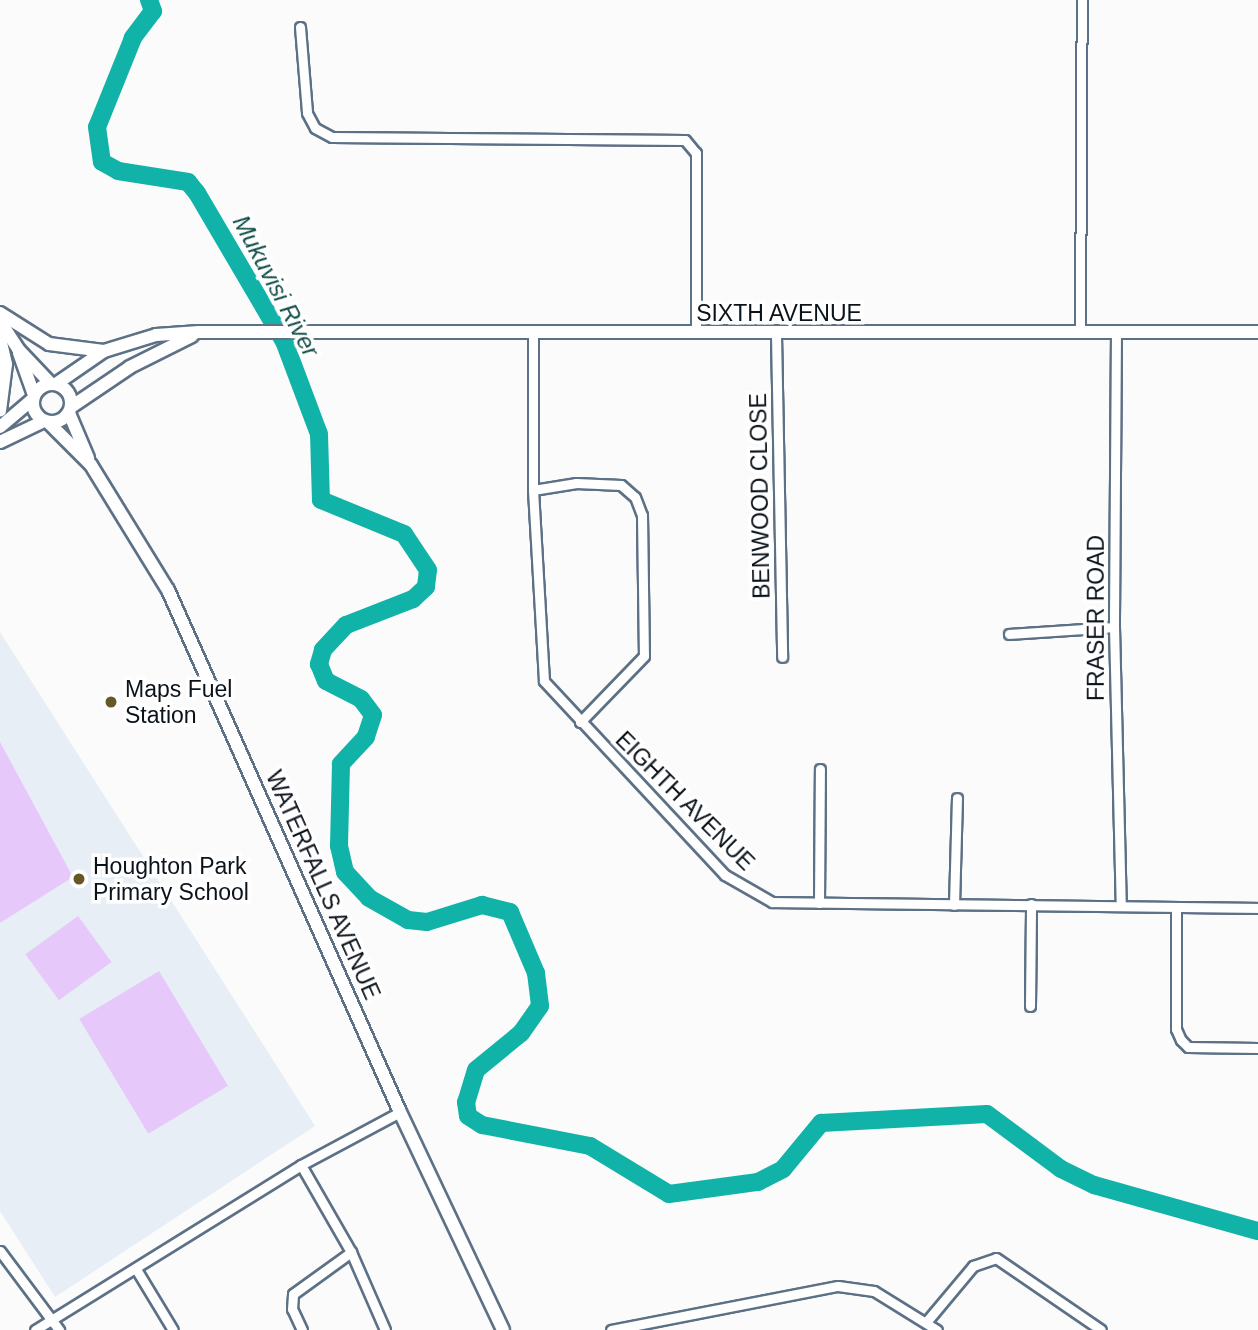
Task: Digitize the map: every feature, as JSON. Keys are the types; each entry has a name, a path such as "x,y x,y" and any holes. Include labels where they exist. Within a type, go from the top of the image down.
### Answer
{"main road":[{"path":"0,313 49,344 104,351"},
{"path":"0,321 18,349 54,384 67,390 70,410"},
{"name":"SIXTH AVENUE","path":"104,351 156,335 199,332 533,330 776,335 1258,332"},
{"path":"0,442 70,410 130,367 199,332"},
{"path":"0,338 6,364 0,411"},
{"path":"18,349 33,397 34,412 47,422"},
{"path":"0,427 33,397 104,351"},
{"name":"WATERFALLS AVENUE","path":"70,410 91,465 168,590 400,1112 503,1330"},
{"name":"WATERFALLS AVENUE","path":"47,422 91,465"}],"street":[{"path":"1080,332 1082,0"},
{"path":"300,27 307,113 315,128 332,137 680,138 696,153 696,333"},
{"name":"EIGHTH AVENUE","path":"533,330 533,490 543,675 550,692 725,874 772,902 1121,904 1258,908"},
{"name":"FRASER ROAD","path":"1116,332 1114,627 1121,904"},
{"name":"BENWOOD CLOSE","path":"776,335 782,657"},
{"path":"533,490 576,483 621,485 635,497 642,515 644,656 580,722"},
{"path":"1009,635 1114,627"},
{"path":"819,903 820,769"},
{"path":"954,905 957,798"},
{"path":"1030,1006 1031,904"},
{"path":"1176,907 1176,1029 1181,1040 1188,1047 1258,1048"},
{"path":"35,1330 301,1165 400,1112"},
{"path":"301,1165 351,1252 385,1330"},
{"path":"0,1251 59,1330"},
{"path":"302,1330 292,1308 293,1294 351,1252"},
{"path":"927,1321 972,1266 996,1258 1101,1330"},
{"path":"136,1269 173,1330"},
{"path":"612,1330 838,1286 874,1291 927,1321 937,1330"}],"shaded area":[{"name":"Houghton Park Primary School","path":"0,632 315,1126 55,1297 0,1211"},
{"path":"0,742 73,877 0,923"},
{"path":"78,916 112,962 59,1000 25,954"},
{"path":"159,971 228,1086 148,1134 79,1019"}],"waterway":[{"name":"Mukuvisi River","path":"149,0 153,11 133,38 97,127 102,162 118,171 188,182 197,193 284,341 319,434 321,500 404,534 428,570 426,587 413,599 346,625 323,650 319,664 326,681 361,699 373,715 366,737 341,764 339,846 345,872 369,898 408,920 427,922 482,905 510,912 536,973 540,1006 521,1033 476,1070 466,1102 468,1116 482,1125 590,1146 669,1194 758,1182 783,1169 821,1123 987,1114 1061,1169 1094,1185 1258,1231"}],"place":[{"name":"Maps Fuel Station","path":"111,702"},
{"name":"Houghton Park Primary School","path":"79,879"}]}
